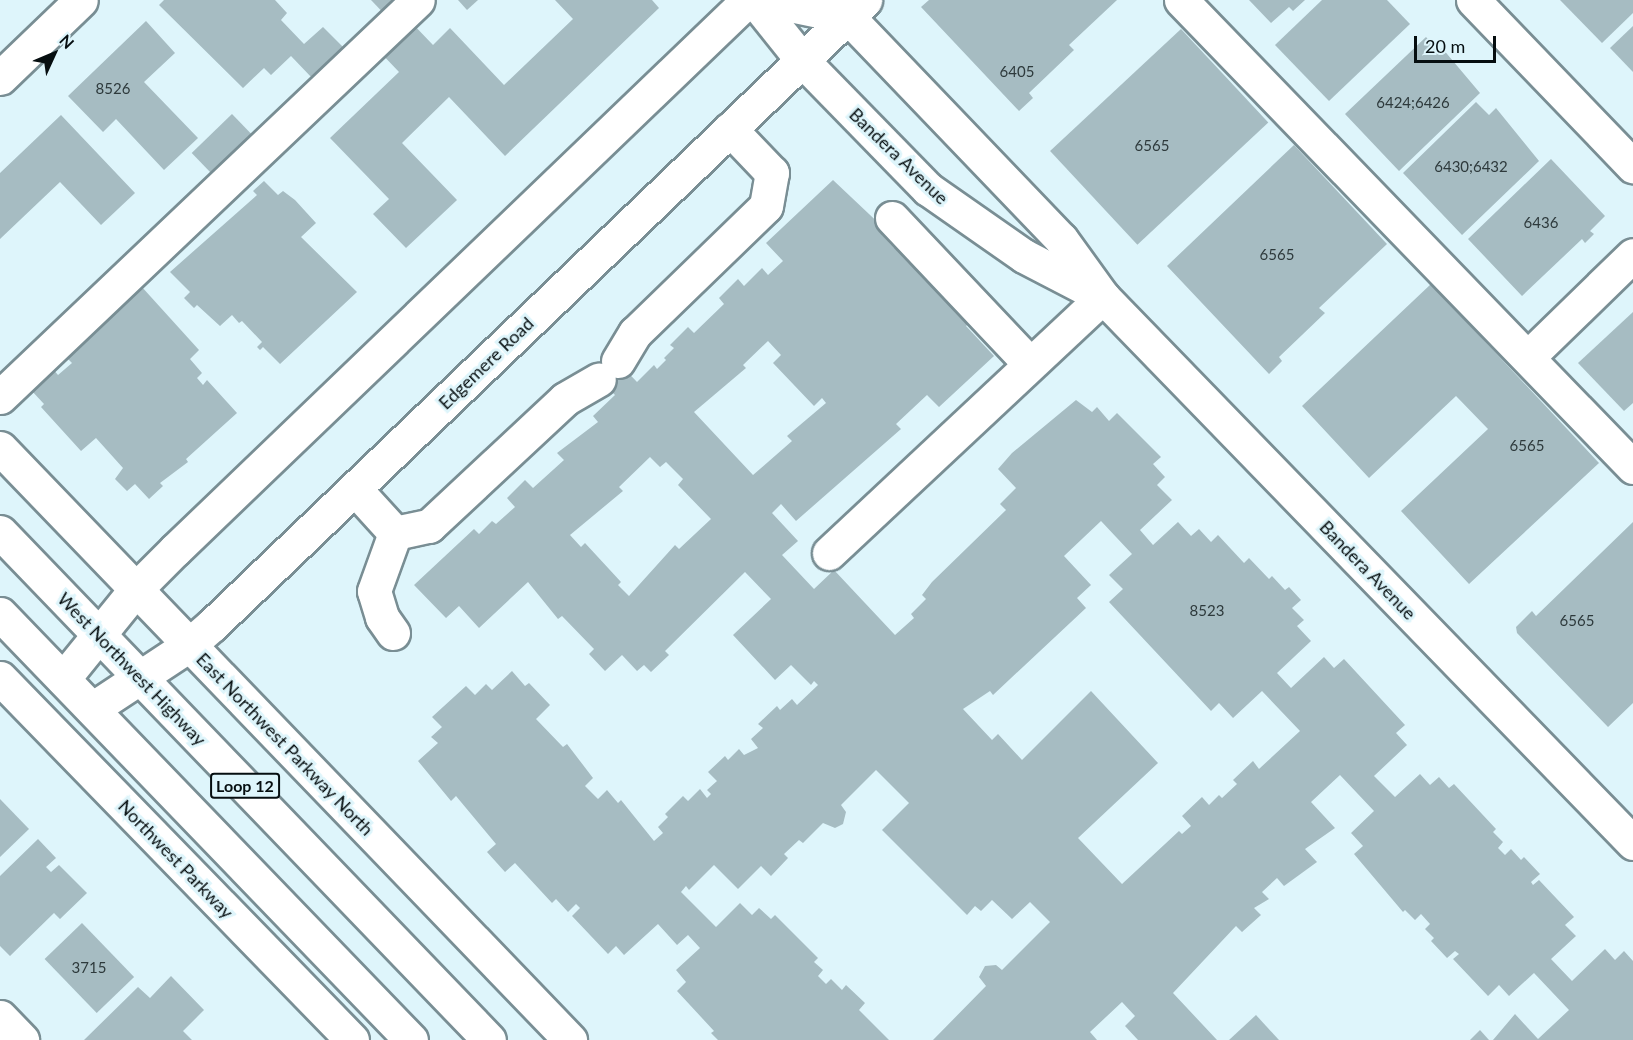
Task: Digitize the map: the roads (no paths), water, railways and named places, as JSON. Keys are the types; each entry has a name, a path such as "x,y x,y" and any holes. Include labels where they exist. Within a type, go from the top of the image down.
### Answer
{"street":[{"path":"3,69 81,0"},
{"path":"0,397 418,0"},
{"path":"63,678 135,590 748,0"},
{"name":"Bandera Avenue","path":"754,0 802,60 928,189 1024,256 1102,297"},
{"path":"766,0 856,8"},
{"path":"1181,0 1633,467"},
{"path":"1473,0 1633,166"},
{"name":"Bandera Avenue","path":"856,8 1061,239 1102,297 1633,843"},
{"name":"Edgemere Road","path":"92,710 189,645 355,489 856,8"},
{"path":"395,533 429,526 565,399 609,370 634,333 766,206 771,173 730,129"},
{"path":"892,218 1030,364"},
{"path":"1528,357 1633,255"},
{"path":"829,553 1102,297"},
{"name":"East Northwest Parkway North","path":"0,448 570,1040"},
{"path":"355,489 395,533"},
{"name":"West Northwest Highway","path":"0,532 489,1040"},
{"path":"393,633 382,617 374,591 395,533"},
{"name":"Loop 12","path":"0,614 411,1040"},
{"name":"Northwest Parkway","path":"0,678 352,1040"},
{"path":"0,1017 22,1040"}]}
